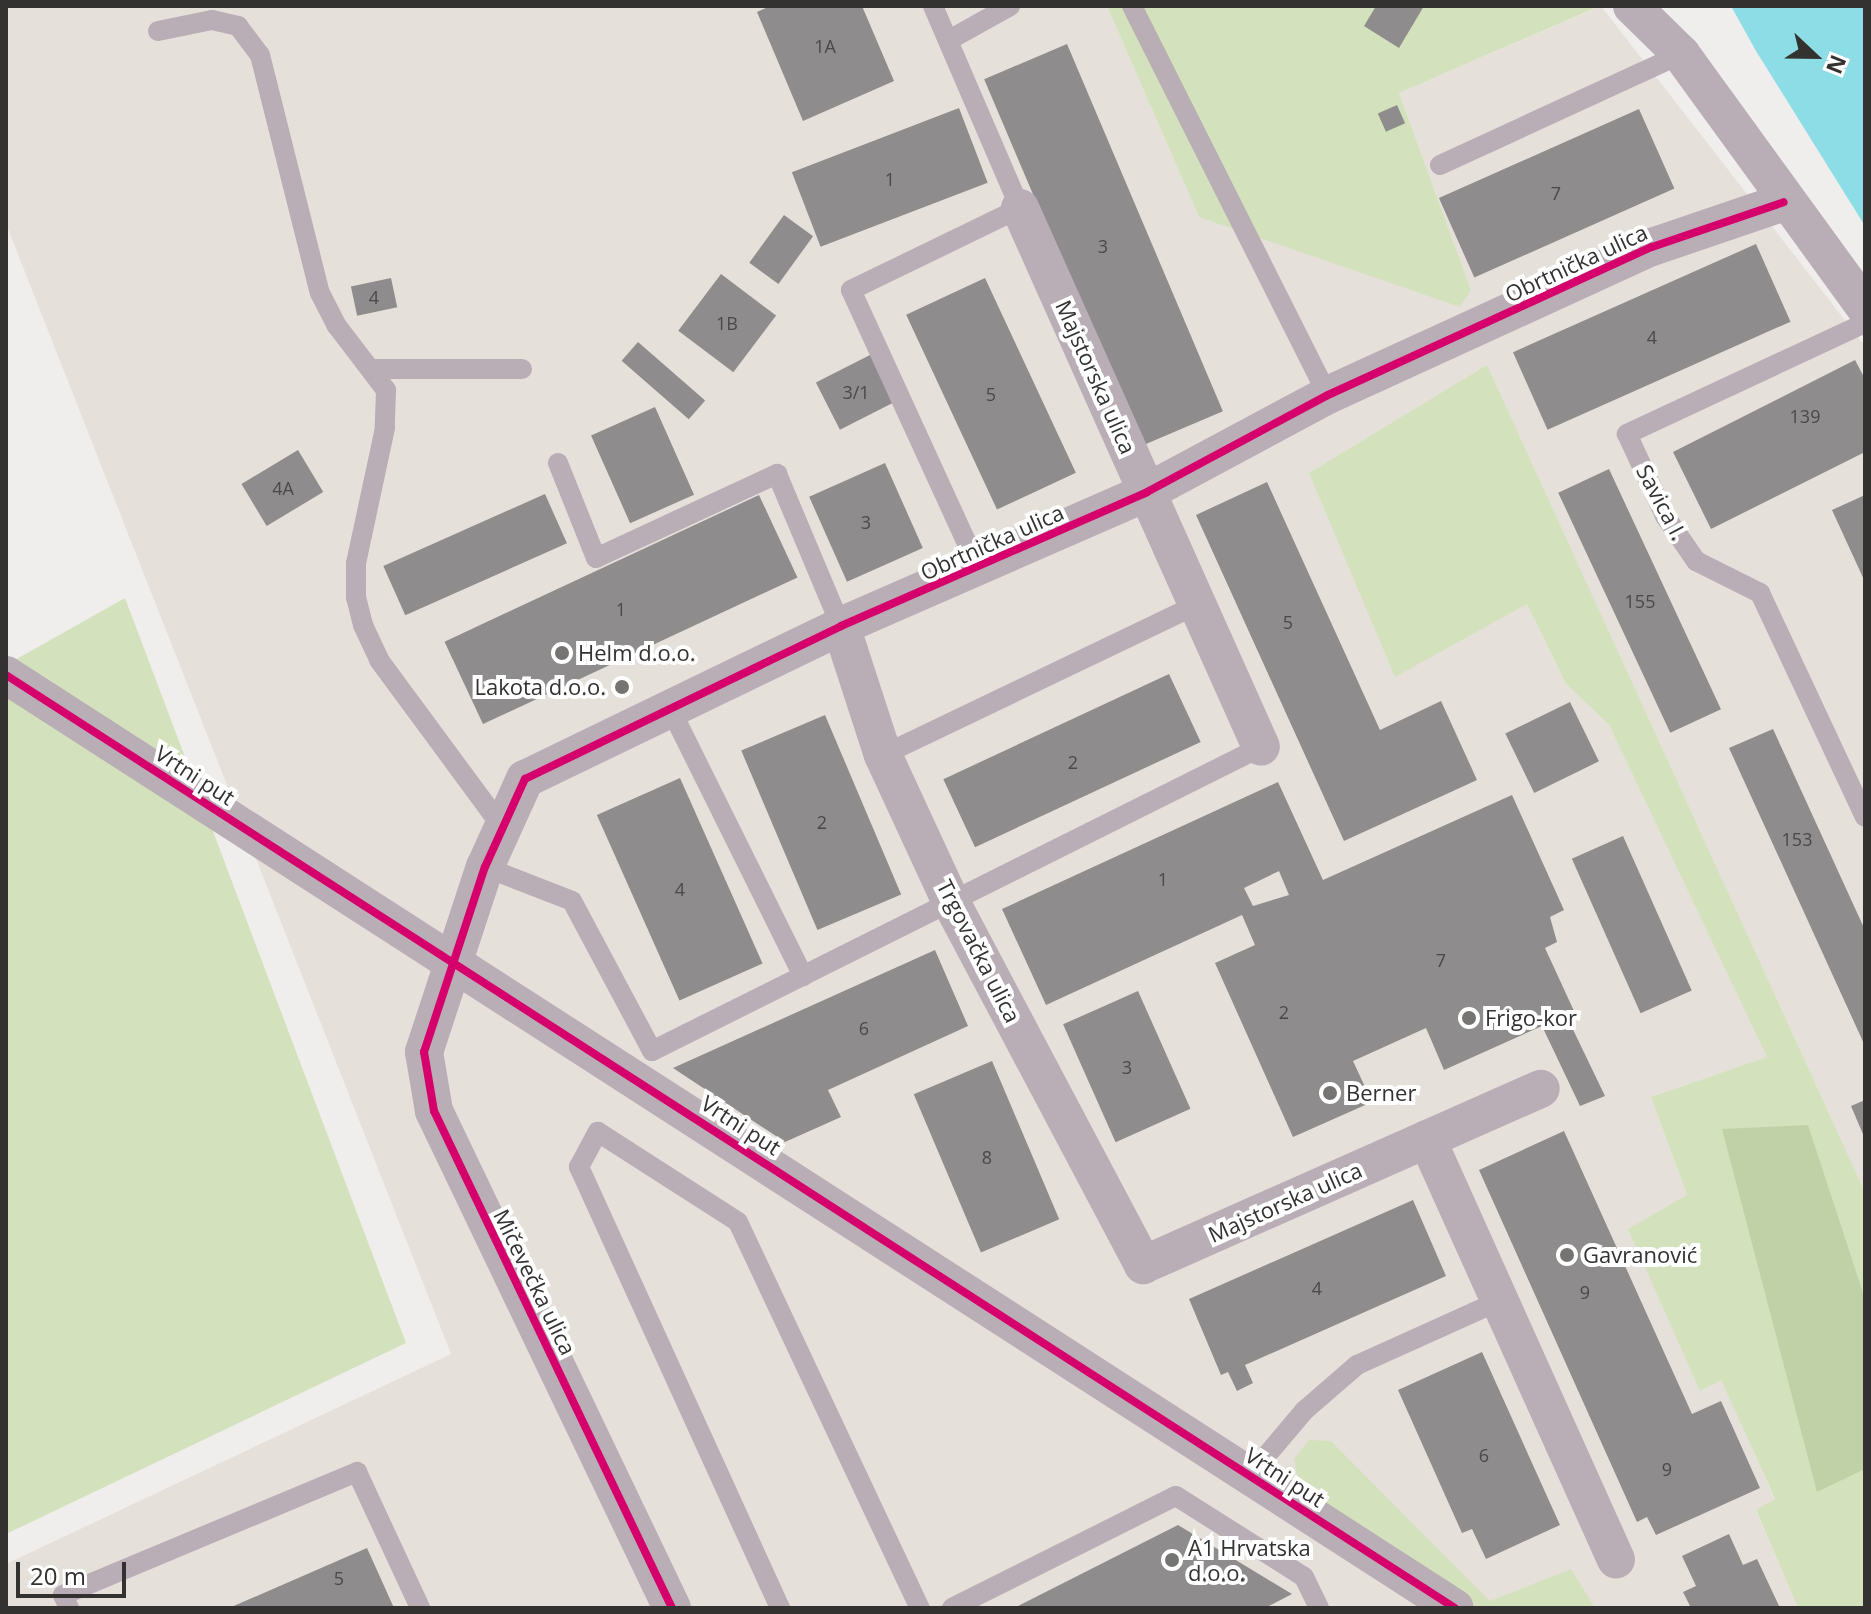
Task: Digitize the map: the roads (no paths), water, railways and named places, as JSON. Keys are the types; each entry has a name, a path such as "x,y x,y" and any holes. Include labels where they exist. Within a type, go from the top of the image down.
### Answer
{"street":[{"path":"1632,6 1681,54 1784,202 1865,307"},
{"name":"Obrtnička ulica","path":"451,960 485,867 525,779 672,712 841,626 979,570 1147,492 1328,395 1652,247 1784,202"},
{"name":"Majstorska ulica","path":"1020,208 1261,747"},
{"name":"Trgovačka ulica","path":"841,626 883,755 951,902 1143,1265"},
{"name":"Vrtni put","path":"6,675 1455,1608"},
{"name":"Mičevečka ulica","path":"451,960 424,1052 434,1111 672,1608"},
{"name":"Majstorska ulica","path":"1143,1265 1541,1089"},
{"path":"1427,1139 1616,1560"}],"lane":[{"name":"Majstorska ulica","path":"933,6 1020,208"},
{"path":"949,40 1010,6"},
{"path":"1132,6 1328,395"},
{"path":"158,31 212,20 238,26 253,40 320,293 337,326 373,369 386,390 388,408 356,563 356,597 363,625 379,660 503,828"},
{"path":"1440,165 1681,54"},
{"path":"979,570 851,290 1020,208"},
{"name":"Savica I.","path":"1865,323 1627,434 1665,516 1696,561 1760,593 1865,817"},
{"path":"373,369 522,369"},
{"path":"558,463 596,558 777,474 841,626"},
{"path":"883,755 1198,604"},
{"path":"672,712 803,976"},
{"path":"485,867 572,901 652,1051 1261,747"},
{"path":"780,1608 579,1167 598,1132 738,1222 920,1608"},
{"path":"1250,1475 1305,1410 1357,1365 1499,1301"},
{"path":"69,1608 63,1595 357,1472 420,1608"},
{"path":"952,1608 1176,1496 1304,1577 1319,1608"}],"water":[{"path":"1731,6 1865,6 1865,226 1756,51"}],"place":[{"name":"Helm d.o.o.","path":"562,653"},
{"name":"Lakota d.o.o.","path":"622,687"},
{"name":"Frigo-kor","path":"1469,1018"},
{"name":"Berner","path":"1330,1093"},
{"name":"Gavranović","path":"1567,1255"},
{"name":"A1 Hrvatska d.o.o.","path":"1172,1560"}]}
